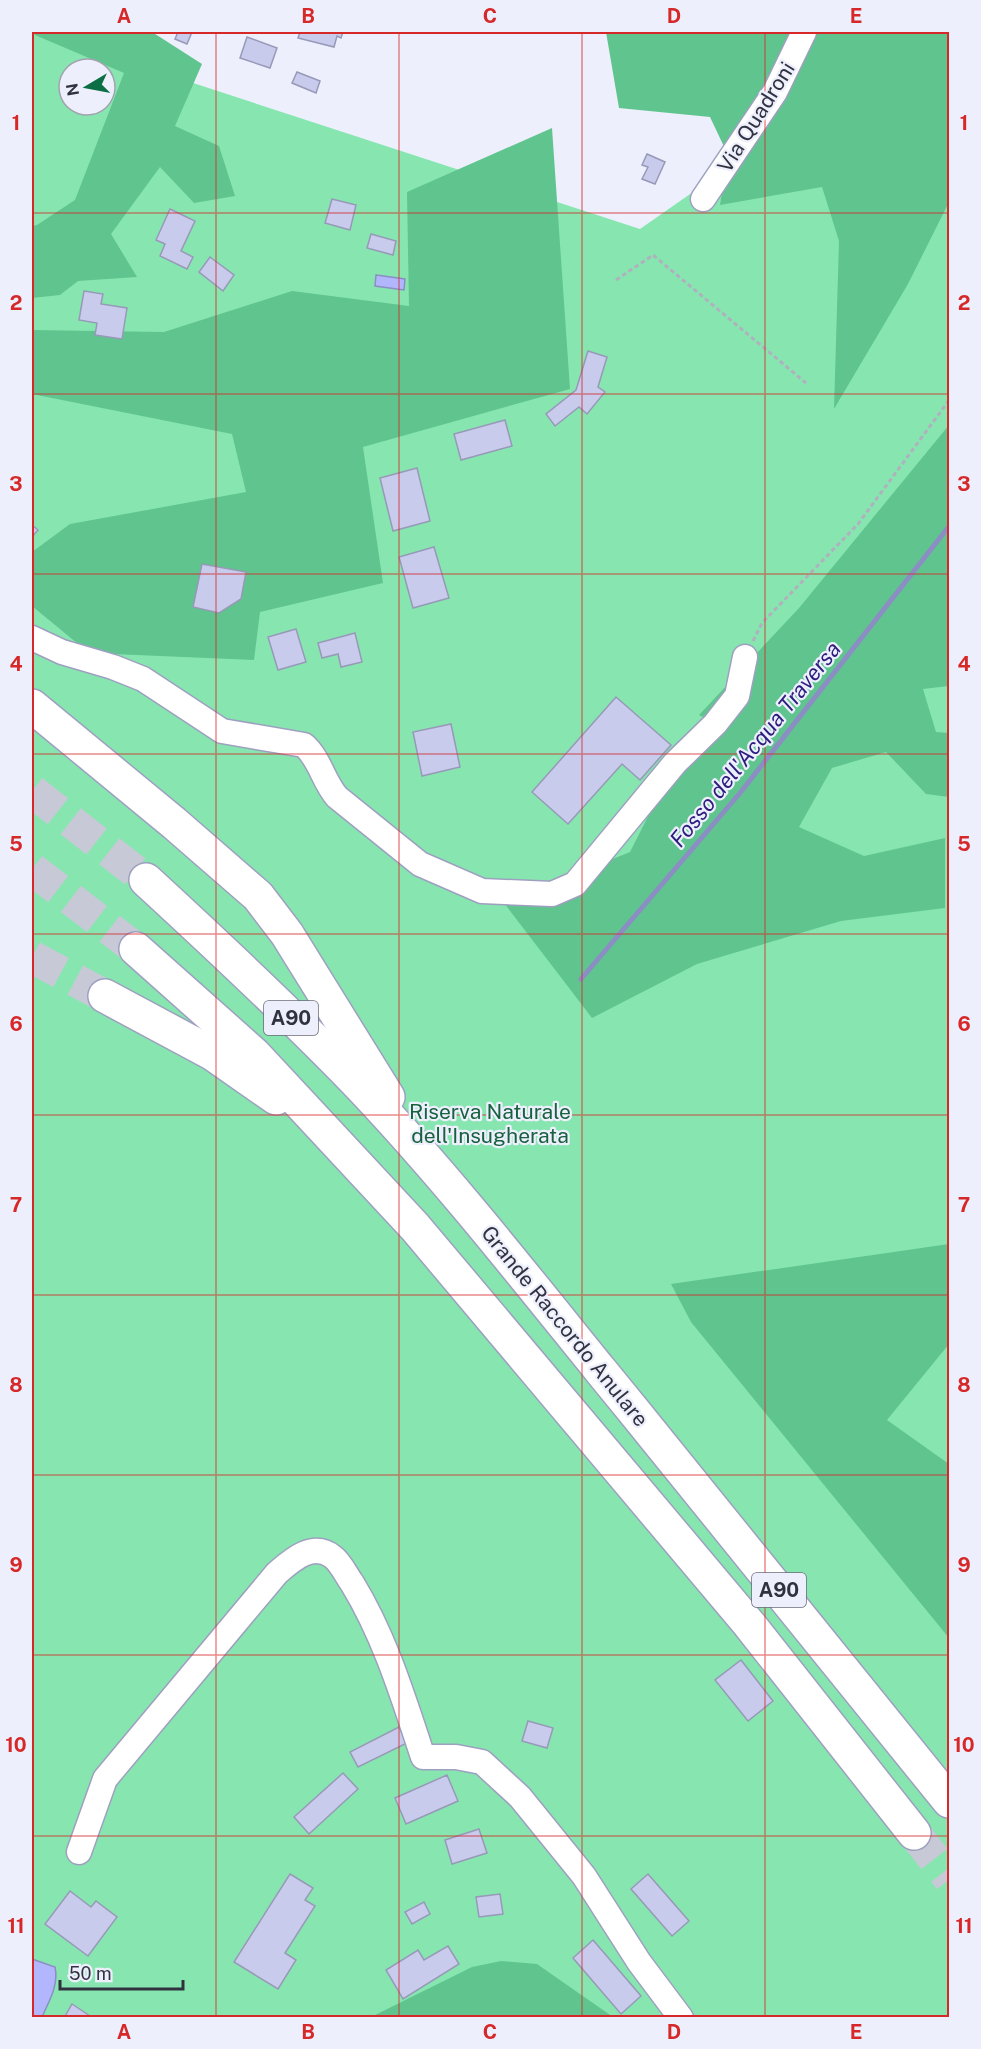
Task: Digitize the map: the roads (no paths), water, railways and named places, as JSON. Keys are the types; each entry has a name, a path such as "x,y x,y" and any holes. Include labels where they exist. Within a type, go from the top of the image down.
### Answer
{"highway":[{"path":"32,706 258,896 287,934 429,1162"},
{"name":"Grande Raccordo Anulare","path":"146,880 226,954 354,1081 429,1162 609,1380 949,1801"},
{"name":"A90","path":"136,949 254,1054 415,1227 749,1624 914,1833"},
{"path":"105,996 213,1054 329,1135"}],"street":[{"name":"Via Quadroni","path":"703,199 775,92 804,32"},
{"path":"32,638 62,652 113,667 143,680 222,731 304,745 313,754 327,783 337,797 420,864 482,891 552,894 575,884 675,763 716,724 737,696 745,657"},
{"path":"79,1852 105,1779 277,1573 292,1559 305,1552 318,1551 332,1556 340,1565 363,1602 394,1666 423,1757 456,1757 482,1762 520,1797 584,1876 639,1962 681,2018"}],"water":[{"path":"376,275 405,279 404,290 375,286"},
{"path":"32,1959 55,1967 56,1980 42,2017 32,2017"}],"waterway":[{"name":"Fosso dell'Acqua Traversa","path":"581,979 740,793 950,525"}],"tunnel":[{"path":"32,791 146,880"},
{"path":"32,869 136,949"},
{"path":"32,957 105,996"},
{"path":"914,1833 950,1879"}],"park label":[{"name":"Riserva Naturale dell'Insugherata","path":"490,1123"}]}
